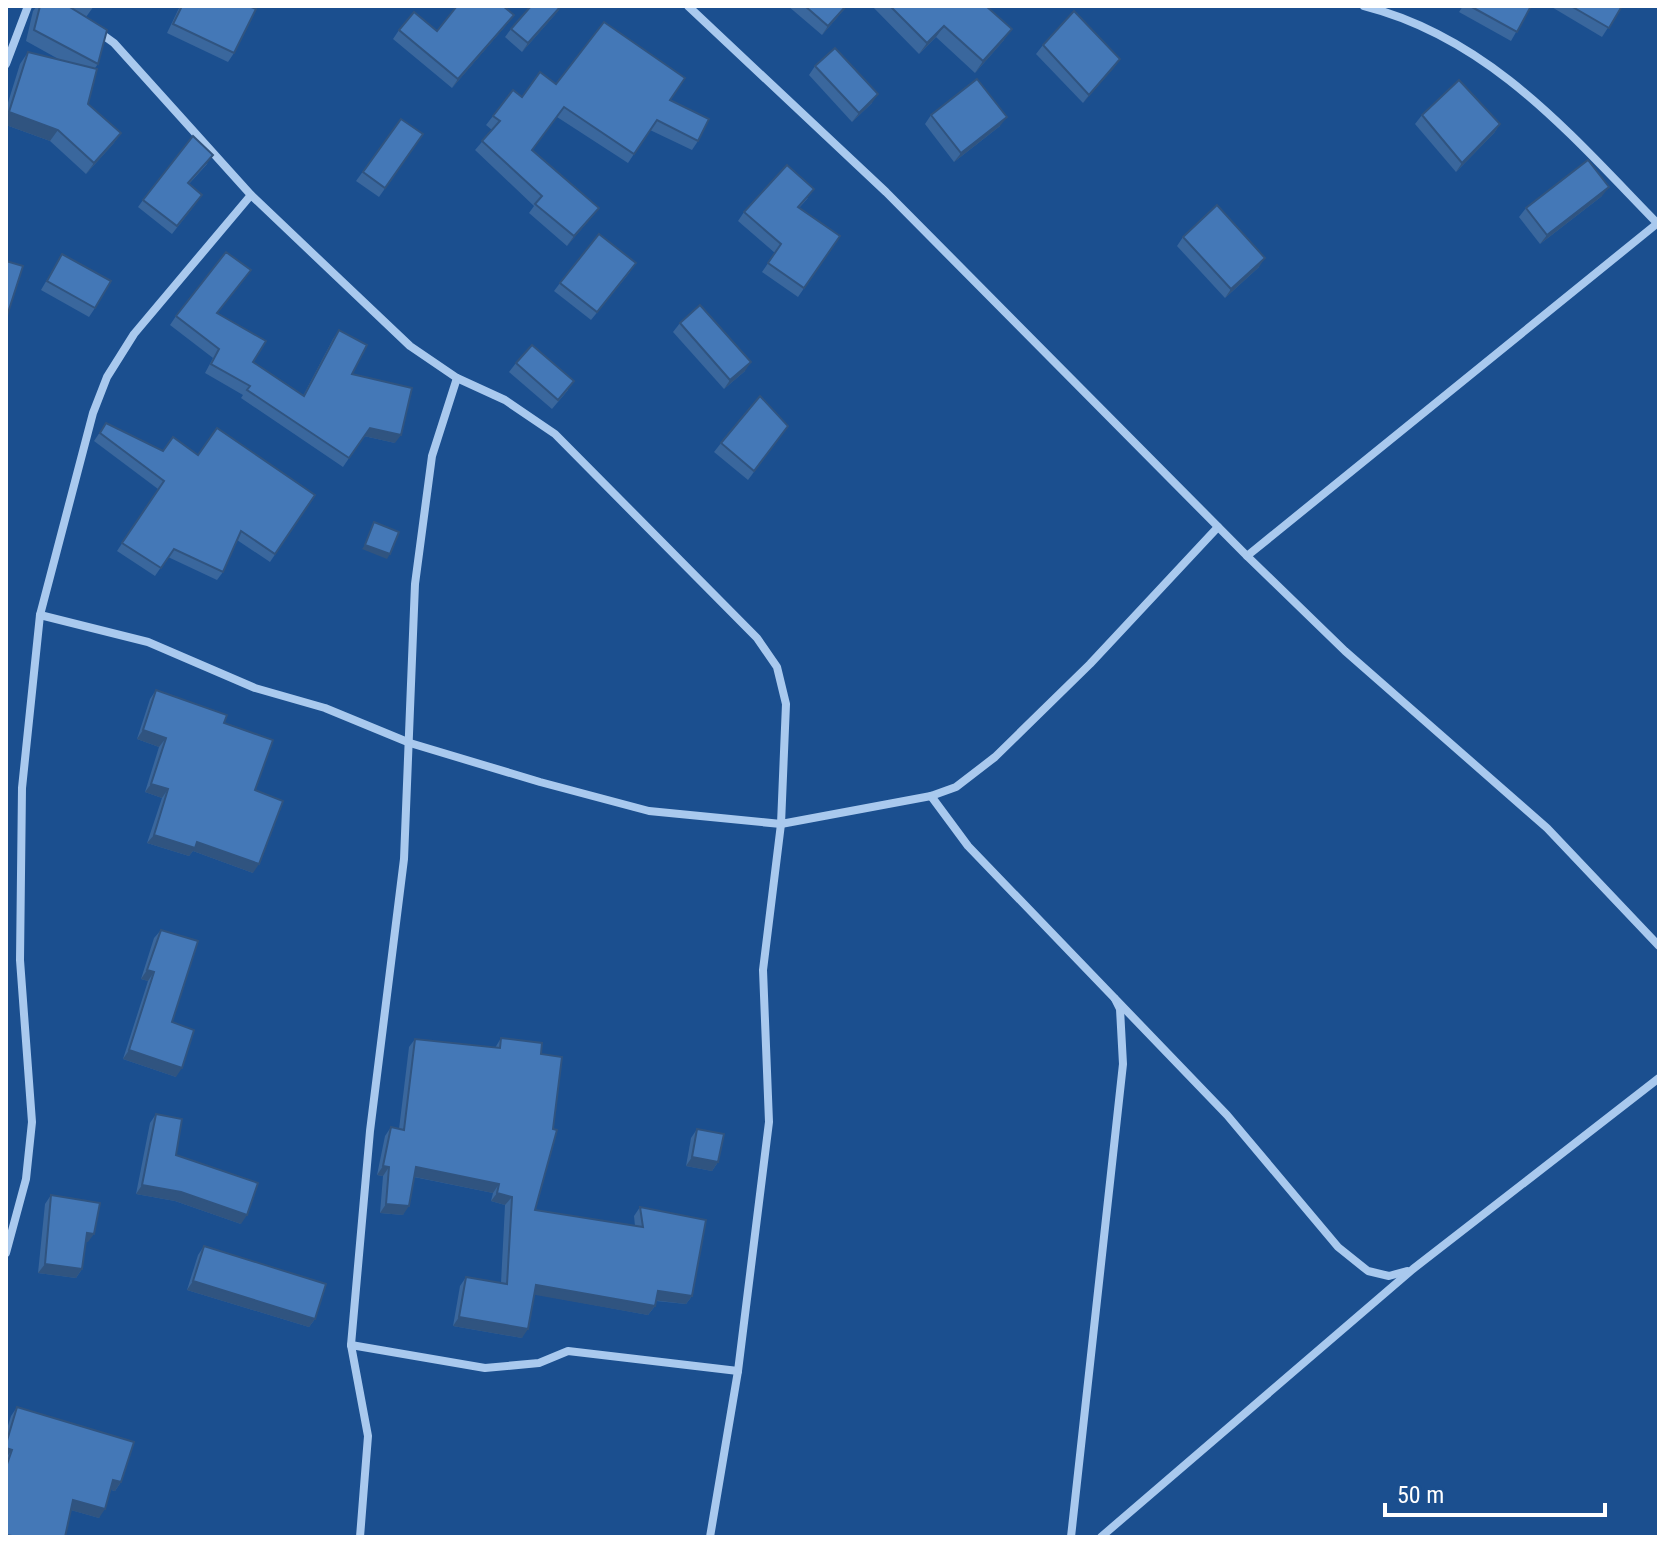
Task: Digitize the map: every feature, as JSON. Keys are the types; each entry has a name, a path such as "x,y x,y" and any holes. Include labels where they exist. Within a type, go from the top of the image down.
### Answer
{"street":[{"path":"6,64 28,6"},
{"path":"688,6 886,192 1345,651 1547,828 1659,946"},
{"path":"1247,556 1658,223 1558,118 1508,77 1411,22 1364,6"},
{"path":"90,26 114,43 251,195 410,346 457,378 505,400 555,434 757,638 777,667 786,704 781,824 763,970 769,1122 738,1371 710,1537"},
{"path":"6,1253 26,1179 32,1122 20,960 22,788 40,615 93,413 107,377 134,334 251,195"},
{"path":"360,1537 368,1436 351,1345 370,1131 404,859 415,584 432,456 457,378"},
{"path":"40,615 148,642 228,678 325,708 410,743 649,811 781,824 931,796 956,787 995,757 1090,664 1218,527"},
{"path":"931,796 968,846 1111,991 1227,1115 1338,1247 1368,1271 1389,1276 1413,1269"},
{"path":"1071,1537 1123,1064 1120,1009 1111,991"},
{"path":"1101,1537 1413,1269 1659,1078"},
{"path":"351,1345 485,1368 539,1363 568,1351 738,1371"}],"building":[{"path":"40,6 68,6 107,30 98,64 34,30"},
{"path":"182,6 249,6 256,9 234,53 173,24"},
{"path":"457,6 503,6 514,15 458,79 399,30 414,12 437,31"},
{"path":"531,6 561,6 528,43 511,29"},
{"path":"805,6 846,6 828,26"},
{"path":"890,6 986,6 1012,29 983,61 944,26 927,43"},
{"path":"1470,6 1531,6 1517,32"},
{"path":"1571,6 1622,6 1609,28"},
{"path":"1074,11 1120,59 1089,95 1043,45"},
{"path":"604,22 685,78 670,100 709,119 698,141 657,120 634,154 564,107 532,150 599,208 574,236 535,204 542,196 482,141 500,121 493,116 513,90 522,97 540,72 556,84"},
{"path":"835,48 878,94 859,113 815,66"},
{"path":"28,52 97,69 88,104 121,133 94,163 58,130 9,112"},
{"path":"977,79 1007,117 961,153 931,115"},
{"path":"1459,80 1500,124 1462,163 1422,115"},
{"path":"401,119 423,134 385,188 363,172"},
{"path":"193,136 213,155 188,183 202,195 177,226 143,200"},
{"path":"1588,160 1609,187 1547,235 1526,208"},
{"path":"787,165 814,189 798,207 840,236 804,288 768,263 781,244 744,212"},
{"path":"1217,205 1265,258 1231,289 1183,237"},
{"path":"599,234 636,263 597,312 560,283"},
{"path":"226,252 251,270 217,313 266,341 253,362 304,396 339,330 367,345 352,374 412,388 401,435 370,428 349,458 247,390 250,386 211,364 219,349 176,316"},
{"path":"62,254 111,281 95,308 47,281"},
{"path":"6,261 23,266 6,319"},
{"path":"700,305 751,362 730,380 680,323"},
{"path":"532,345 574,381 558,400 516,363"},
{"path":"760,396 788,426 754,471 721,443"},
{"path":"106,423 163,451 173,437 198,455 217,428 315,495 275,554 241,531 223,572 174,549 161,568 122,543 164,481 100,433"},
{"path":"374,522 399,532 390,554 365,545"},
{"path":"156,690 227,715 224,723 273,740 255,790 283,801 259,864 197,842 195,848 154,835 168,789 151,784 166,738 143,730"},
{"path":"161,930 198,941 172,1022 194,1030 182,1068 129,1050 154,972 147,970"},
{"path":"501,1038 542,1043 541,1054 562,1057 553,1129 557,1130 535,1210 643,1227 640,1207 706,1220 692,1296 658,1291 655,1306 536,1285 528,1329 459,1317 466,1277 507,1284 512,1197 497,1193 499,1184 416,1167 409,1206 386,1204 389,1167 383,1166 391,1127 404,1130 415,1039 500,1048"},
{"path":"156,1114 182,1119 176,1155 258,1183 247,1215 181,1192 142,1185"},
{"path":"697,1129 724,1134 718,1162 692,1157"},
{"path":"51,1195 100,1203 94,1234 87,1233 82,1269 45,1264"},
{"path":"204,1246 326,1284 315,1319 193,1281"},
{"path":"17,1407 134,1442 121,1482 113,1480 105,1509 73,1500 65,1537 6,1535 6,1467 12,1450 6,1448 6,1444"}]}
